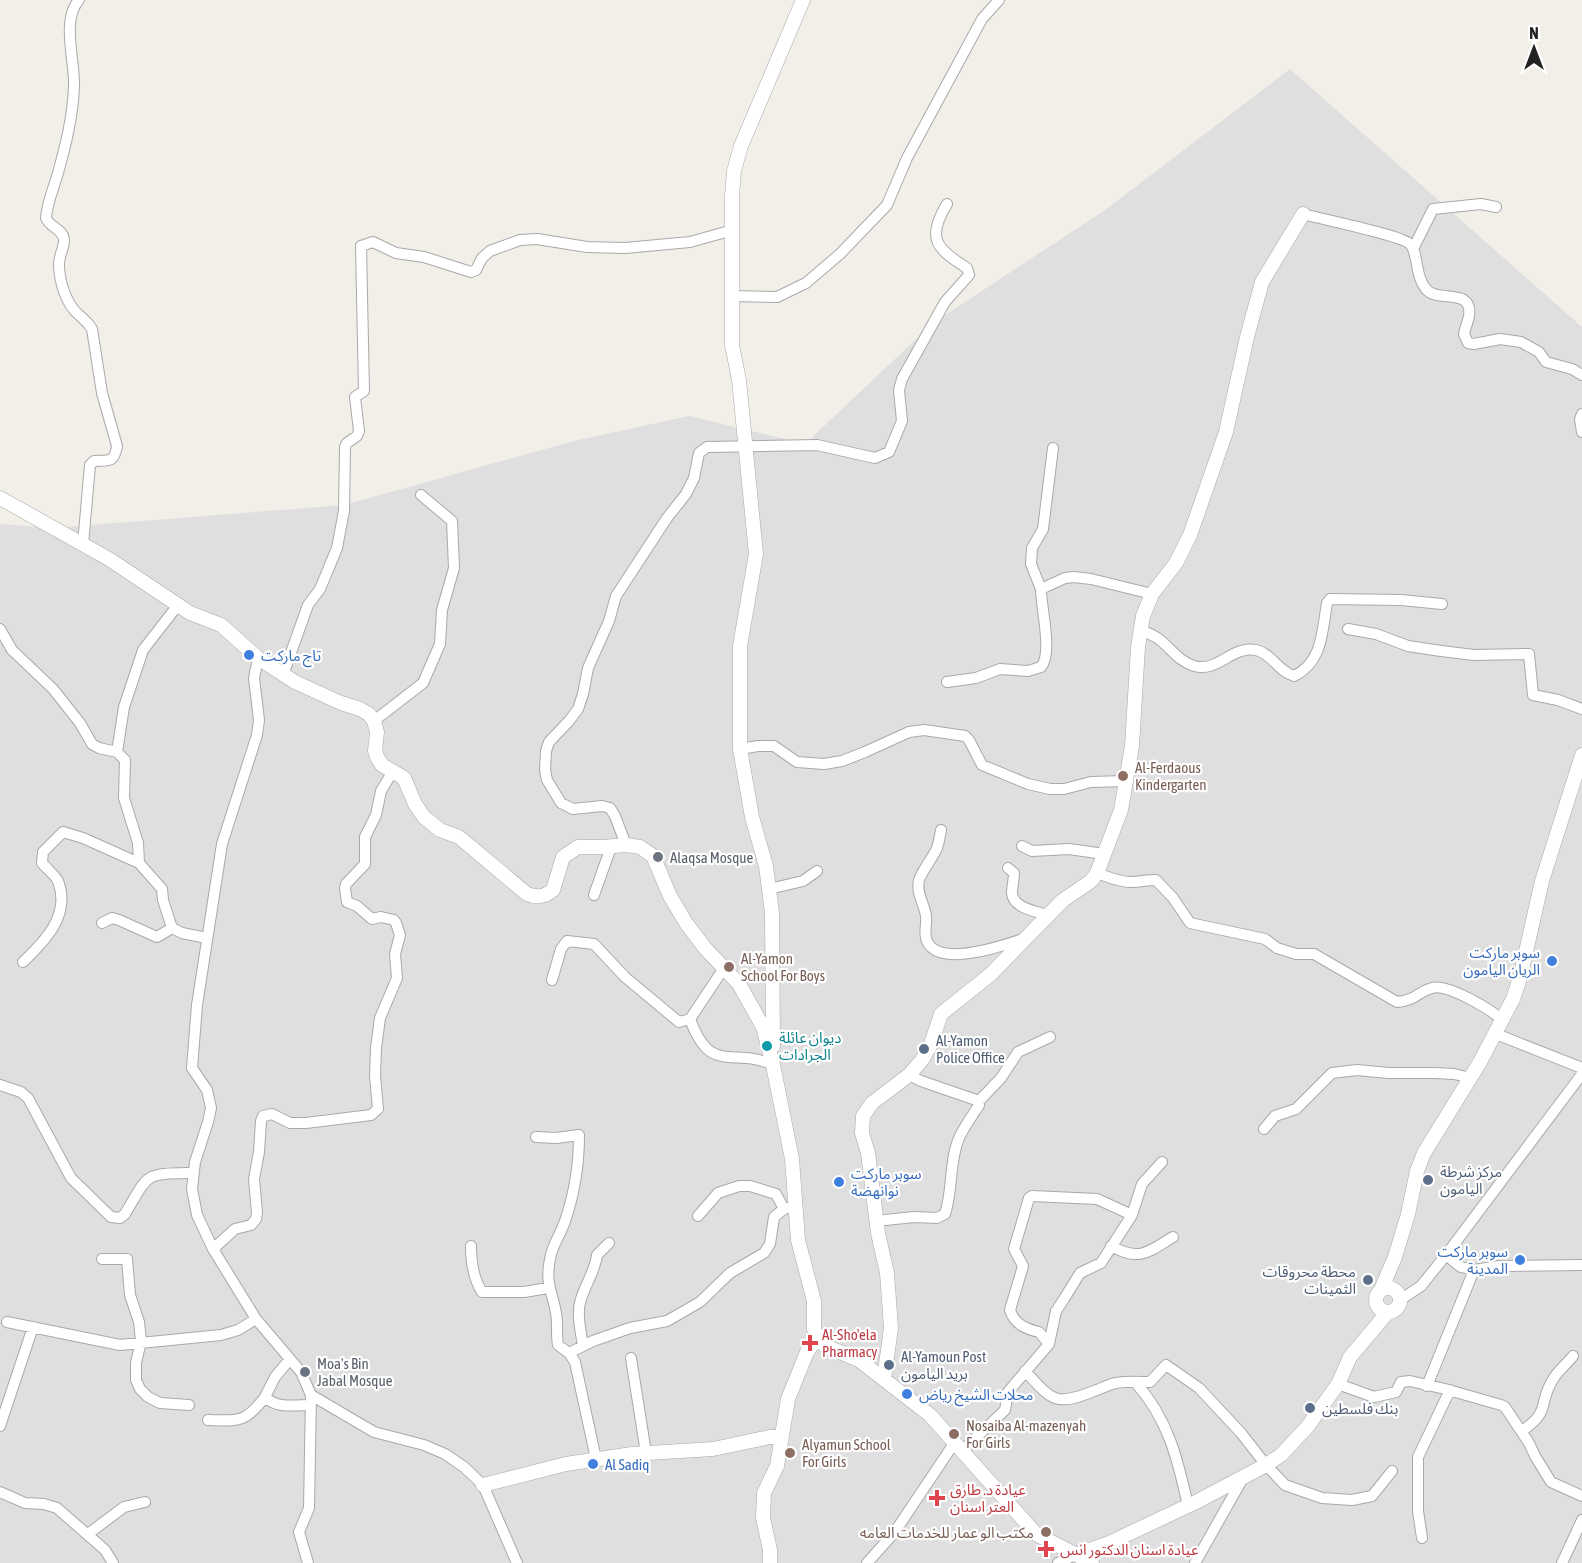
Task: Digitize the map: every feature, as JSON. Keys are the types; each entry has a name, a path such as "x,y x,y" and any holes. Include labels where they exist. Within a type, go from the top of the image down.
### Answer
{"street":[{"path":"79,0 72,11 70,25 74,73 72,111 67,140 46,218 63,237 59,260 66,295 76,312 87,321 92,329 102,393 117,446 115,455 110,460 94,461 90,465 83,544"},
{"path":"773,1065 772,913 766,866 752,817 740,749 740,646 756,554 739,380 732,345 733,184 741,146 803,0"},
{"path":"732,296 777,297 806,283 840,254 887,205 907,158 982,19 999,0"},
{"path":"626,845 610,808 602,806 573,809 561,803 545,770 546,747 578,709 588,668 609,621 616,596 667,518 686,494 694,478 699,453 707,447 817,445 875,458 889,452 902,421 899,390 902,379 945,302 969,274 966,267 946,255 938,244 937,222 947,204"},
{"path":"1413,249 1433,209 1481,204 1496,207"},
{"path":"884,1379 891,1329 887,1273 876,1221 862,1122 872,1103 909,1075 927,1052 941,1014 991,974 1047,915 1062,901 1091,881 1096,873 1119,818 1126,781 1132,746 1140,631 1152,594 1176,563 1186,545 1226,432 1262,282 1303,214 1385,234 1408,242 1413,249 1417,270 1426,290 1438,296 1460,297 1467,304 1469,316 1464,334 1467,342 1474,344 1500,339 1521,342 1539,352 1546,362 1572,369 1582,375"},
{"path":"284,675 308,605 320,589 333,560 343,524 345,447 347,442 357,436 355,397 364,391 361,246 373,242 396,253 424,257 471,272 476,270 482,258 490,251 520,240 537,239 596,247 634,247 690,242 733,230"},
{"path":"1582,414 1580,419 1582,432"},
{"path":"947,682 976,678 1000,669 1028,671 1042,666 1046,650 1041,589 1031,564 1032,548 1043,529 1053,448"},
{"path":"374,721 423,683 440,644 442,610 454,568 452,521 420,495"},
{"path":"0,498 109,559 197,616 221,625 258,658 284,675 315,692 360,709 374,721 377,732 375,751 377,758 382,765 404,778 418,808 428,821 440,831 459,837 533,896 542,897 553,890 561,862 573,849 626,845 640,847 653,856 670,896 686,923 743,990 763,1027 792,1159 790,1207 814,1301 814,1329 817,1337 825,1346 859,1360 930,1415 1032,1531 1044,1540 1092,1563"},
{"path":"1041,589 1065,578 1074,577 1152,594"},
{"path":"1140,631 1157,636 1178,658 1197,667 1212,667 1236,653 1256,650 1294,676 1306,669 1318,653 1327,603 1330,599 1401,600 1442,604"},
{"path":"117,752 124,707 143,650 178,605"},
{"path":"0,629 12,650 53,689 80,723 92,744 117,752 125,760 124,798 138,843 139,863"},
{"path":"1348,629 1376,634 1408,646 1441,651 1474,655 1529,654 1533,695 1558,700 1582,709"},
{"path":"258,658 254,678 259,720 257,735 222,844 197,1005 191,1063 194,1073 207,1090 211,1108 193,1173 192,1189 195,1207 213,1249 256,1320 304,1378 311,1400 309,1508 299,1532 308,1563"},
{"path":"740,749 774,746 797,762 824,764 842,761 909,732 932,731 963,735 969,740 982,765 1037,787 1057,790 1091,782 1126,781"},
{"path":"1388,1312 1378,1307 1376,1299 1398,1246 1422,1158 1503,1021 1520,978 1542,881 1582,755"},
{"path":"213,1249 235,1229 251,1225 256,1219 254,1179 263,1116 272,1114 290,1123 306,1123 371,1115 378,1109 375,1076 376,1048 380,1018 397,978 395,954 400,935 393,920 381,917 372,919 357,906 347,902 345,888 365,864 364,837 376,815 381,791 393,771"},
{"path":"941,830 937,847 918,883 919,896 926,917 925,936 929,945 936,952 945,954 985,951 1024,939"},
{"path":"23,962 47,937 59,918 58,880 42,864 43,852 63,832 83,838 139,863 162,888 163,900 172,928 182,933 207,938"},
{"path":"1022,846 1032,851 1069,849 1104,854"},
{"path":"594,895 611,847"},
{"path":"1008,868 1014,873 1012,890 1014,900 1021,906 1047,915"},
{"path":"769,889 803,881 817,871"},
{"path":"1096,873 1116,880 1132,882 1144,879 1156,880 1173,898 1190,923 1265,939 1277,948 1296,954 1314,954 1397,1002 1410,1001 1432,988 1443,988 1491,1010 1503,1021"},
{"path":"102,923 112,918 157,937 172,928"},
{"path":"552,980 561,949 567,941 594,944 625,976 680,1022 690,1019 724,968"},
{"path":"690,1019 697,1038 706,1049 718,1055 736,1059 762,1060 773,1065"},
{"path":"1496,1034 1582,1068"},
{"path":"876,1221 914,1217 937,1218 945,1214 950,1200 958,1139 979,1105 979,1101 1001,1078 1018,1052 1050,1037"},
{"path":"1264,1129 1275,1116 1296,1109 1332,1073 1357,1070 1455,1074 1471,1078"},
{"path":"1058,1563 1109,1543 1188,1506 1266,1465 1298,1439 1338,1384 1350,1358 1388,1312 1398,1307 1401,1300 1421,1286 1582,1074"},
{"path":"909,1075 979,1101"},
{"path":"0,1084 21,1092 28,1098 71,1178 111,1217 120,1218 125,1214 149,1177 158,1174 193,1173"},
{"path":"536,1137 579,1135 579,1166 565,1222 550,1258 548,1288 556,1312 558,1345 569,1353 575,1362 596,1459"},
{"path":"867,1563 894,1533 959,1446 1005,1410 1008,1392 1049,1344 1056,1311 1080,1273 1101,1263 1132,1215 1142,1184 1162,1162"},
{"path":"698,1216 718,1193 739,1186 750,1186 776,1194 790,1207"},
{"path":"1049,1344 1039,1332 1016,1322 1010,1310 1023,1266 1014,1249 1029,1198 1032,1196 1097,1199 1132,1215"},
{"path":"569,1353 630,1328 667,1321 700,1302 730,1273 764,1253 770,1244 774,1217 790,1207"},
{"path":"1111,1246 1125,1254 1142,1256 1173,1237"},
{"path":"583,1346 579,1302 595,1269 597,1255 609,1243"},
{"path":"471,1246 471,1264 476,1282 482,1292 524,1292 548,1288"},
{"path":"1446,1255 1461,1267 1474,1270 1499,1266 1582,1265"},
{"path":"102,1259 127,1259 130,1295 139,1322 141,1341 136,1363 136,1380 140,1389 148,1397 160,1403 189,1405"},
{"path":"1427,1386 1474,1270"},
{"path":"1380,1292 1387,1288 1394,1290 1401,1300"},
{"path":"7,1322 113,1344 221,1335 238,1330 256,1320"},
{"path":"0,1426 33,1327"},
{"path":"770,1563 770,1550 763,1524 766,1487 777,1466 788,1399 807,1353 817,1337"},
{"path":"1522,1431 1534,1423 1543,1410 1550,1383 1573,1356"},
{"path":"631,1358 646,1453"},
{"path":"208,1420 236,1421 251,1413 265,1397 275,1377 290,1359"},
{"path":"1025,1371 1042,1389 1063,1401 1078,1398 1115,1383 1149,1382 1166,1365 1199,1388 1285,1485 1322,1498 1372,1496 1392,1471"},
{"path":"1338,1384 1374,1397 1396,1392 1401,1382 1406,1381 1450,1390 1501,1405 1505,1407 1522,1431 1551,1482 1582,1496"},
{"path":"1136,1382 1156,1409 1168,1432 1177,1456 1188,1506"},
{"path":"1422,1538 1418,1511 1418,1457 1450,1390"},
{"path":"265,1397 278,1405 311,1400 374,1432 424,1445 445,1454 464,1467 483,1485 517,1563"},
{"path":"483,1485 566,1464 596,1459 713,1449 780,1437"},
{"path":"1195,1563 1243,1477"},
{"path":"0,1492 25,1503 44,1504 57,1508 105,1550 113,1563"},
{"path":"88,1534 124,1507 145,1502"},
{"path":"1562,1563 1582,1520"},
{"path":"880,1549 884,1563"}],"shaded area":[{"path":"1290,69 1582,327 1582,1563 0,1563 0,524 52,528 344,505 574,441 689,416 805,444 933,323 1105,210"}],"place":[{"name":"تاج ماركت","path":"249,655"},
{"name":"Al-Ferdaous Kindergarten","path":"1123,776"},
{"name":"Alaqsa Mosque","path":"658,857"},
{"name":"سوبر ماركت الريان اليامون","path":"1552,961"},
{"name":"Al-Yamon School For Boys","path":"729,967"},
{"name":"ديوان عائلة الجرادات","path":"767,1046"},
{"name":"Al-Yamon Police Office","path":"924,1049"},
{"name":"مركز شرطة اليامون","path":"1428,1180"},
{"name":"سوبر ماركت نوانهضة","path":"839,1182"},
{"name":"سوبر ماركت المدينة","path":"1520,1260"},
{"name":"محطة محروقات الثمينات","path":"1368,1280"},
{"name":"Al-Sho'ela Pharmacy","path":"810,1343"},
{"name":"Al-Yamoun Post بريد اليامون","path":"889,1365"},
{"name":"Moa's Bin Jabal Mosque","path":"305,1372"},
{"name":"محلات الشيخ رياض","path":"907,1394"},
{"name":"بنك فلسطين","path":"1310,1408"},
{"name":"Nosaiba Al-mazenyah For Girls","path":"954,1434"},
{"name":"Alyamun School For Girls","path":"790,1453"},
{"name":"Al Sadiq","path":"593,1464"},
{"name":"عيادة د. طارق العتر اسنان","path":"937,1498"},
{"name":"مكتب الو عمار للخدمات العامه","path":"1046,1532"},
{"name":"عيادة اسنان الدكتور انس","path":"1046,1549"}]}
